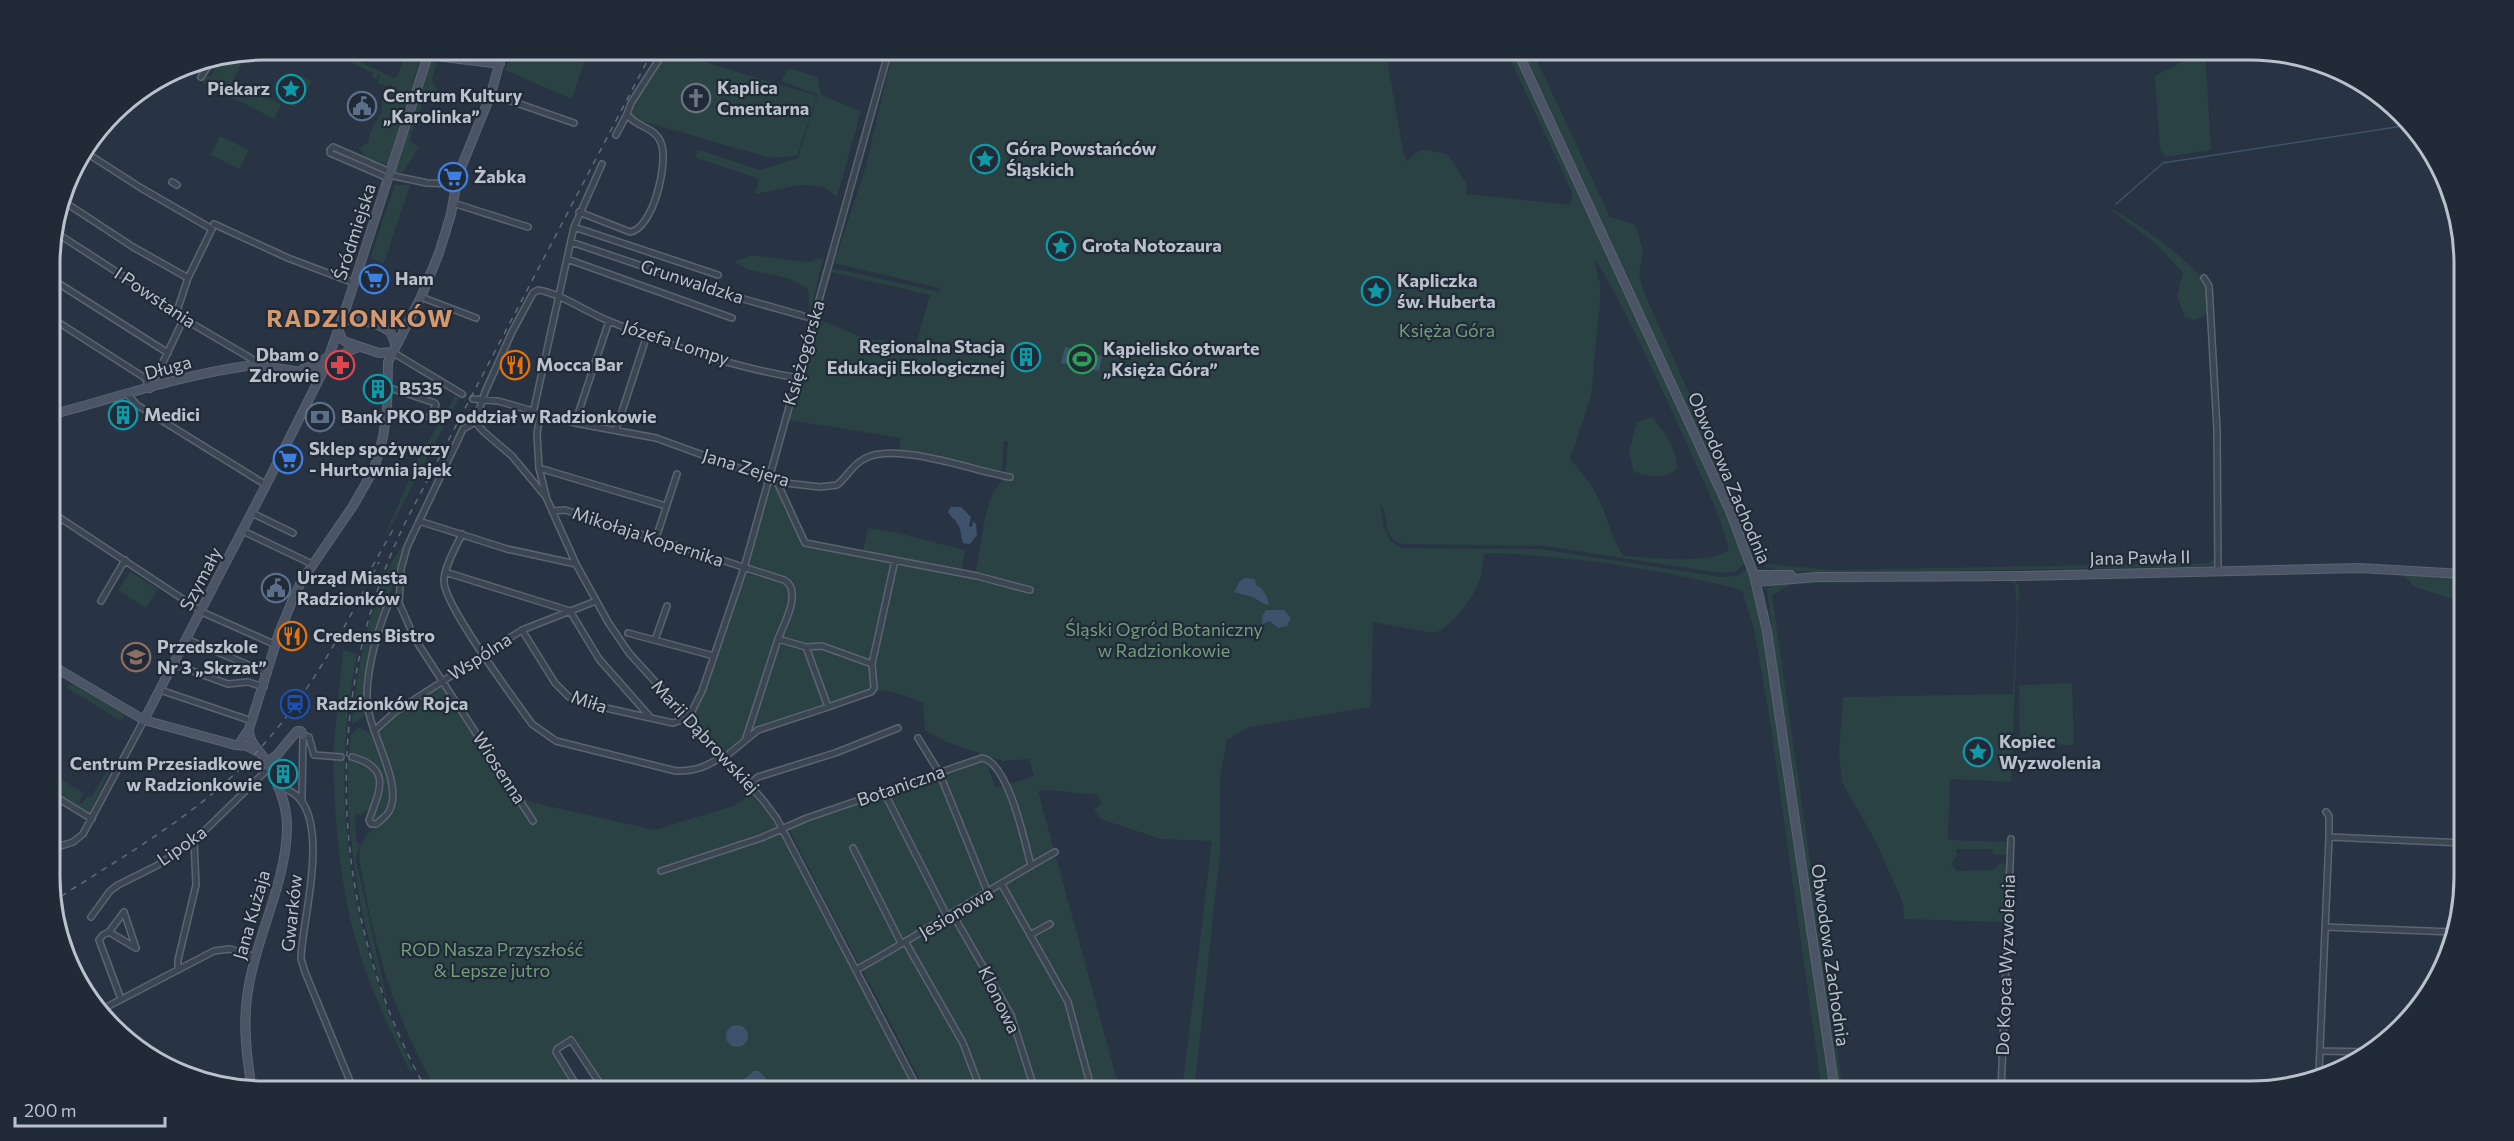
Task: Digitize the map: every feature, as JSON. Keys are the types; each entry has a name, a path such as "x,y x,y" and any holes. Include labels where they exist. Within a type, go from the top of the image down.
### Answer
{"street":[{"name":"Śródmiejska","path":"325,367 339,331 426,60"},
{"path":"468,60 500,64"},
{"path":"241,741 250,725 264,687 293,598 374,469 383,437 387,410 387,367 393,348 421,297 439,253 456,184 468,147 491,94 501,60"},
{"path":"616,135 659,60"},
{"name":"Księżogórska","path":"687,717 702,691 744,568 886,60"},
{"name":"Obwodowa Zachodnia","path":"1522,60 1730,511 1755,578 1767,631 1834,1081"},
{"path":"201,77 206,68"},
{"path":"491,94 574,123"},
{"path":"579,212 630,232 636,231 644,224 650,214 664,156 661,142 652,130 630,119 628,112"},
{"path":"333,147 389,175 330,153 330,150 333,147"},
{"path":"91,156 141,188 213,226 354,283"},
{"path":"546,497 539,468 536,413 574,227 602,164"},
{"name":"Śródmiejska","path":"389,175 427,183 456,184"},
{"path":"453,202 528,227"},
{"path":"69,205 133,247 188,278"},
{"path":"177,311 188,278 213,226"},
{"path":"574,227 718,275"},
{"name":"I Powstania","path":"62,237 177,311 184,318 252,359 254,365"},
{"name":"Grunwaldzka","path":"571,242 719,292 814,319"},
{"path":"567,259 732,318"},
{"path":"2204,278 2209,286 2217,430 2218,571"},
{"path":"60,284 168,353"},
{"name":"Józefa Lompy","path":"482,401 512,332 533,293 542,291 647,335 756,369 798,378"},
{"path":"421,297 476,318"},
{"path":"156,377 184,318"},
{"path":"341,322 351,319 387,330 393,336 393,348"},
{"path":"575,423 609,321"},
{"path":"60,323 145,378 150,389"},
{"path":"339,331 342,339 360,347 380,352 393,348"},
{"path":"616,430 647,335"},
{"name":"Długa","path":"60,413 220,371 254,365 305,372 325,367 347,350 360,347"},
{"path":"393,348 462,394"},
{"name":"Długa","path":"296,370 315,365 328,357"},
{"name":"Szymały","path":"60,846 78,839 93,819 243,531 325,367"},
{"path":"305,372 314,378 314,386"},
{"path":"387,387 435,403 429,417"},
{"path":"128,395 137,405 266,485"},
{"name":"Jana Zejera","path":"473,399 498,401 575,423 656,438 777,482 820,487 837,485 861,461 870,456 887,453 928,458 1010,477"},
{"path":"476,422 482,401"},
{"name":"Marii Dąbrowskiej","path":"476,422 512,456 546,497 576,564 629,653 749,785 783,828 914,1081"},
{"name":"Wiosenna","path":"476,422 463,429 407,547 401,569 399,598 403,616 415,639 533,821"},
{"path":"539,468 666,506"},
{"path":"656,538 678,474"},
{"path":"777,482 805,543 977,576 1030,590"},
{"name":"Mikołaja Kopernika","path":"552,511 565,510 784,580 792,588 793,596 778,639"},
{"path":"252,513 293,533"},
{"path":"60,518 201,610 276,645"},
{"path":"419,521 507,549 576,564"},
{"path":"243,531 314,565"},
{"path":"462,534 445,572 446,595 483,654 532,724 556,741 676,771 693,771 708,766 758,730 871,692 874,688 872,664 896,560"},
{"path":"101,601 126,560"},
{"name":"Jana Pawła II","path":"1755,578 1773,580 1816,577 2364,568 2454,573"},
{"path":"445,572 570,611 599,659 652,719"},
{"name":"Jana Pawła II","path":"1755,578 1803,575 1816,577"},
{"path":"1767,631 1764,591 1773,580"},
{"path":"352,757 368,763 379,779 380,792 369,820 371,824 376,824 388,813 392,796 388,773 367,712 368,685 382,621 390,602 399,598"},
{"name":"Wspólna","path":"374,731 395,712 522,630 596,601"},
{"path":"655,640 667,606"},
{"name":"Miła","path":"522,630 555,684 568,698 673,723 687,717"},
{"path":"628,633 714,656"},
{"path":"186,639 268,673"},
{"path":"746,738 778,639 806,647 822,646 872,664"},
{"path":"806,647 828,707"},
{"path":"174,664 228,684 248,682 264,687"},
{"name":"Jana Kużaja","path":"60,670 144,720 231,744 247,746 260,754"},
{"path":"160,690 250,725"},
{"path":"231,744 241,741 253,744 250,725"},
{"path":"749,785 758,777 835,753 898,728"},
{"path":"268,765 297,731 309,737 314,755 342,757"},
{"name":"Gwarków","path":"303,735 302,801 312,831 312,870 301,959 304,972 349,1081"},
{"path":"918,738 939,772 988,893"},
{"name":"Jana Kużaja","path":"251,1080 245,1019 249,985 281,868 287,819 278,787 268,765 253,744"},
{"name":"Botaniczna","path":"661,871 761,838 939,772 985,758 998,768 1008,786 1031,866"},
{"name":"Lipoka","path":"91,917 110,891 118,885 156,866 194,841 222,816 268,765"},
{"path":"278,787 290,790 302,801"},
{"name":"Klonowa","path":"884,792 950,914 1011,1015 1032,1081"},
{"path":"60,799 93,819"},
{"path":"2319,1068 2329,837 2329,816 2326,812"},
{"path":"2329,837 2454,843"},
{"name":"Do Kopca Wyzwolenia","path":"2001,1081 2011,839"},
{"path":"178,969 178,960 196,885 194,841"},
{"path":"853,848 904,943 963,1043 977,1081"},
{"name":"Jesionowa","path":"856,970 1054,852"},
{"path":"1002,885 1068,1002 1089,1081"},
{"path":"109,932 136,948 124,912 109,932 99,940 121,999"},
{"path":"1030,935 1050,924"},
{"path":"2325,927 2446,932"},
{"path":"107,1007 208,953 230,949 256,957"},
{"path":"574,1081 556,1053 557,1049 572,1040 599,1081"},
{"path":"2320,1051 2355,1052"}],"green space":[{"path":"361,60 360,62 394,78 398,75 403,60 420,60 388,165 366,158 359,148 369,142 370,132 381,113 383,91 391,88 392,84 385,86 377,83 381,75 377,74 375,79 367,74 372,77 373,73 349,61"},
{"path":"431,60 437,61 432,80 437,89 436,94 427,91 409,141 419,147 403,172 395,172 393,170"},
{"path":"509,60 585,60 572,99 505,70"},
{"path":"662,60 698,60 817,96 797,156 770,158 632,118 629,112"},
{"path":"891,60 1387,60 1403,151 1407,161 1417,153 1426,150 1448,155 1467,184 1466,194 1571,205 1572,192 1511,60 1519,60 1724,507 1746,562 1735,572 1720,573 1545,546 1403,544 1396,542 1389,533 1380,503 1384,528 1391,542 1403,548 1539,549 1721,577 1736,576 1748,569 1766,647 1830,1081 1821,1081 1770,721 1754,629 1742,590 1619,565 1494,553 1484,554 1480,579 1472,596 1453,620 1439,631 1433,633 1373,622 1371,707 1249,727 1227,740 1220,777 1220,853 1195,1081 1183,1081 1212,841 1161,839 1101,819 1094,810 1101,804 1097,794 1045,790 1038,791 1117,1081 920,1081 789,828 983,761 986,762 996,788 1034,776 1029,759 1003,761 946,742 925,730 923,703 882,690 868,690 762,726 750,732 725,752 695,719 694,713 705,689 739,591 772,483 781,484 808,539 863,551 868,528 898,533 965,550 961,571 975,573 988,508 992,496 1007,475 1005,471 1008,441 1004,441 1002,469 998,473 899,451 901,438 789,420 818,319 869,340 882,340 915,348 930,295 831,272 832,268 940,292 939,288 834,263 866,166","holes":["1594,260 1618,299 1657,378 1718,514 1729,549 1721,554 1695,559 1623,556 1595,493 1570,459 1591,396 1600,302 1600,284"]},
{"path":"1528,60 1537,60 1610,217 1635,224 1643,250 1639,274 1644,292 1759,552 1757,559 1754,559"},
{"path":"2186,60 2206,60 2211,150 2165,157 2160,149 2155,76"},
{"path":"243,62 234,80 281,104 274,119 202,82 206,75 210,77 217,66"},
{"path":"789,68 817,77 821,95 861,111 837,197 824,187 801,185 755,194 759,179 694,157 700,150 760,170 798,158 818,95 781,81"},
{"path":"299,75 311,81 304,97 295,107 287,104"},
{"path":"220,136 249,150 239,169 211,155"},
{"path":"395,185 410,185 384,263 370,258"},
{"path":"2107,207 2146,231 2190,266 2206,286 2207,314 2195,320 2185,317 2177,296 2183,273 2154,242"},
{"path":"751,255 807,262 823,258 810,315 808,289 790,279 749,270 734,262"},
{"path":"455,396 459,398 381,545 417,461"},
{"path":"1651,417 1661,427 1675,454 1677,468 1667,475 1652,476 1634,472 1629,452 1637,422"},
{"path":"402,547 404,548 398,569 372,650 365,692 366,714 352,725 361,658 374,607 391,563"},
{"path":"2216,558 2216,566 1813,572 1771,569 1763,566 1768,564 1831,570 2207,563"},
{"path":"130,572 158,589 146,608 118,590"},
{"path":"2400,572 2454,576 2454,600 2415,587"},
{"path":"2013,579 2019,586 2011,782 1950,779 1948,840 2009,842 2009,852 2005,855 1994,855 1992,849 1956,849 1957,855 1951,865 1957,871 1994,870 2000,863 2006,864 2006,907 2003,922 1904,919 1903,903 1876,842 1842,782 1839,753 1843,697 2013,694 2017,605 2015,584 2010,581 1814,583 1790,585 1772,595 1842,1081 1837,1081 1767,589 1774,584 1806,581"},
{"path":"343,650 357,654 348,708 345,762 345,814 350,866 360,918 374,969 391,1020 413,1070 410,1072 365,969 353,930 343,882 335,808 333,759 335,759 335,754 333,754"},
{"path":"2072,683 2074,745 2032,744 2025,746 2020,752 2019,685"},
{"path":"70,684 125,715 121,721 66,687"},
{"name":"ROD Nasza Przyszłość & Lepsze jutro","path":"442,686 502,778 530,802 655,830 733,806 752,794 778,828 911,1081 603,1081 574,1036 552,1050 572,1081 432,1081 412,1043 392,993 370,916 359,858 362,843 369,833 394,811 396,789 378,733 397,714"},
{"path":"360,727 373,736 389,785 390,803 374,823 371,820 381,794 378,775 368,761 360,756 349,754 351,734"},
{"path":"348,760 359,762 368,768 377,784 378,793 375,802 360,815 355,814 356,841 359,844 356,860 388,1005 370,945 357,884 350,823"},
{"path":"110,770 89,814 60,796 60,779 84,793 79,802 82,804 87,796 91,797 107,771"}],"water":[{"name":"Kąpielisko otwarte „Księża Góra”","path":"1065,347 1102,356 1099,371 1061,363"},
{"path":"951,507 961,507 971,517 969,526 972,527 973,521 976,524 977,535 970,544 963,543 958,525 948,511"},
{"path":"1245,578 1255,579 1256,585 1261,588 1269,604 1266,605 1253,597 1234,592 1240,581"},
{"path":"1266,610 1284,610 1291,618 1287,626 1278,628 1270,621 1262,624 1262,617"},
{"path":"737,1025 745,1028 748,1036 745,1044 737,1047 729,1044 726,1036 729,1028"},
{"path":"754,1071 759,1071 768,1081 745,1081 744,1079"}],"waterway":[{"path":"2116,204 2163,163 2400,126"}],"tunnel":[{"path":"462,394 473,399"}],"railway":[{"path":"422,1081 394,1024 370,954 354,882 347,808 348,735 358,662 378,590 406,521 648,60"},
{"path":"372,567 394,528"},
{"path":"61,896 186,814 227,781 252,757 274,732 313,679 379,562"}],"place":[{"name":"Piekarz","path":"291,89"},
{"name":"Kaplica Cmentarna","path":"696,98"},
{"name":"Centrum Kultury „Karolinka”","path":"362,106"},
{"name":"Góra Powstańców Śląskich","path":"985,159"},
{"name":"Żabka","path":"453,177"},
{"name":"Grota Notozaura","path":"1061,246"},
{"name":"Ham","path":"374,279"},
{"name":"Kapliczka św. Huberta","path":"1376,291"},
{"name":"Regionalna Stacja Edukacji Ekologicznej","path":"1026,357"},
{"name":"Kąpielisko otwarte „Księża Góra”","path":"1082,359"},
{"name":"Dbam o Zdrowie","path":"340,365"},
{"name":"Mocca Bar","path":"515,365"},
{"name":"B535","path":"378,389"},
{"name":"Medici","path":"123,415"},
{"name":"Bank PKO BP oddział w Radzionkowie","path":"320,417"},
{"name":"Sklep spożywczy - Hurtownia jajek","path":"288,459"},
{"name":"Urząd Miasta Radzionków","path":"276,588"},
{"name":"Credens Bistro","path":"292,636"},
{"name":"Przedszkole Nr 3 „Skrzat”","path":"136,657"},
{"name":"Radzionków Rojca","path":"295,704"},
{"name":"Kopiec Wyzwolenia","path":"1978,752"},
{"name":"Centrum Przesiadkowe w Radzionkowie","path":"283,774"}],"district":[{"name":"RADZIONKÓW","path":"360,319"}],"park label":[{"name":"Księża Góra","path":"1447,331"},
{"name":"Śląski Ogród Botaniczny w Radzionkowie","path":"1164,640"}]}
